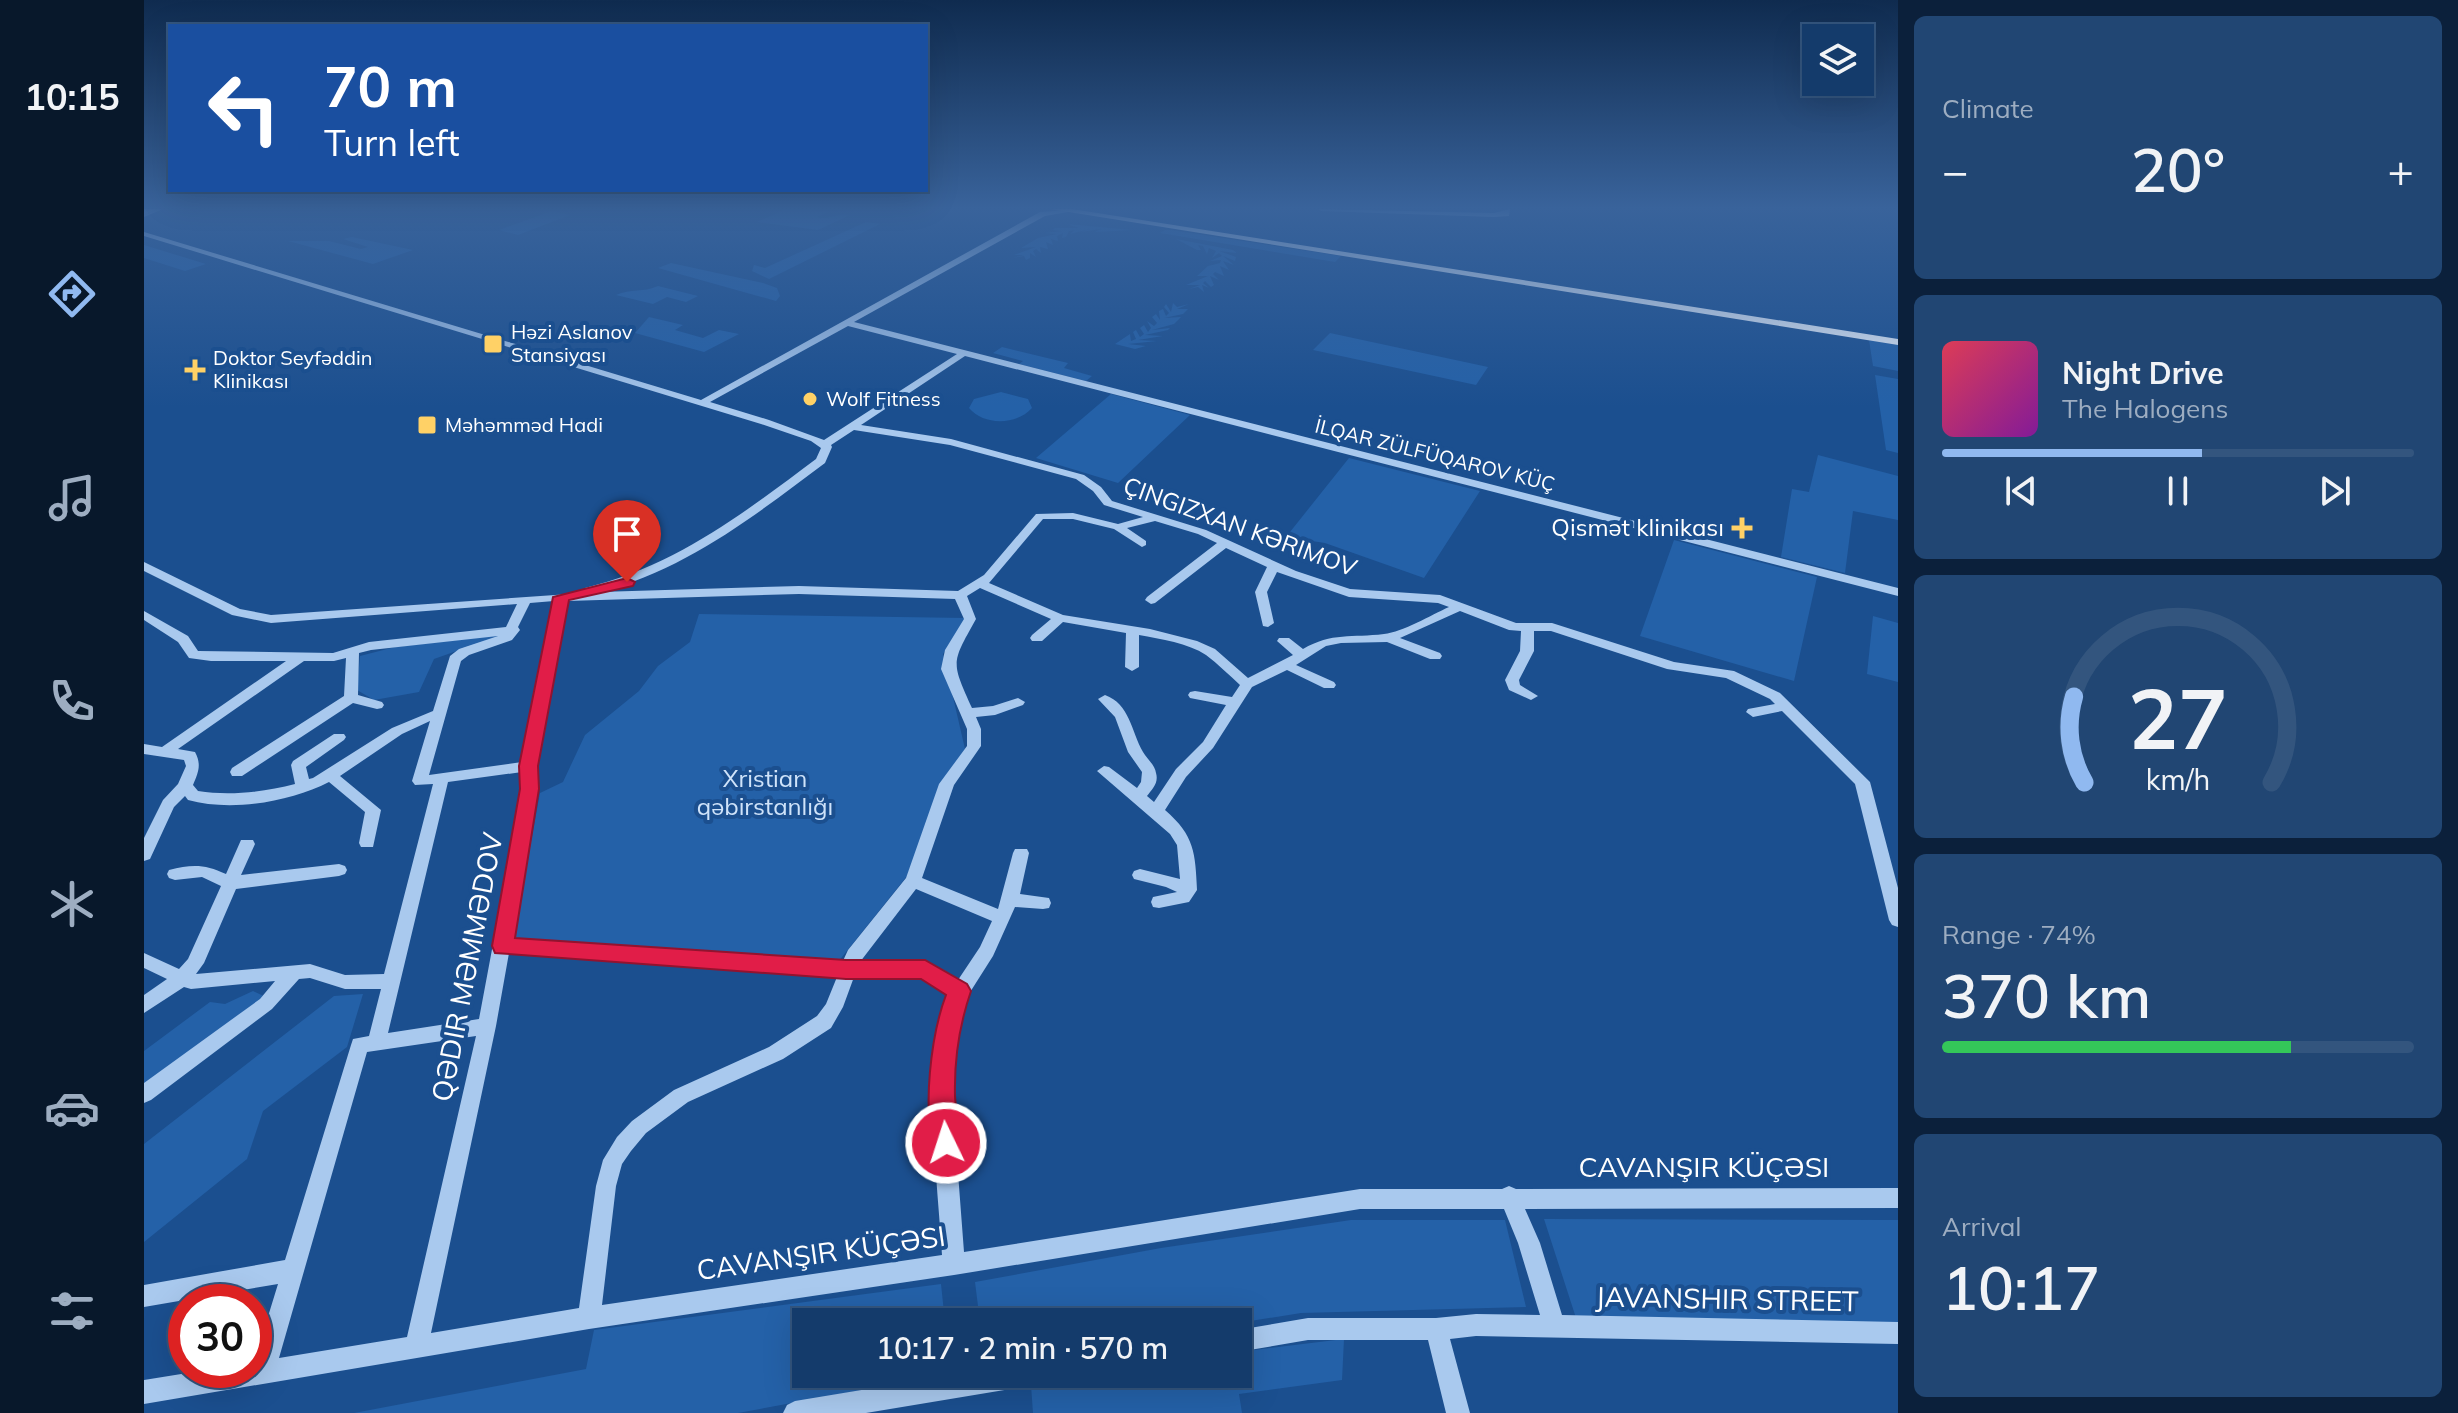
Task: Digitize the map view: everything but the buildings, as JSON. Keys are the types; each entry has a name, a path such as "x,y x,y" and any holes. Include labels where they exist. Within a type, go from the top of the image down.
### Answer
{"main road":[{"path":"1478,275 1898,342"},
{"path":"1508,275 1898,335"}],"street":[{"path":"256,275 671,403 704,404 930,275"},
{"path":"278,275 704,404 825,444 964,353"},
{"name":"İLQAR ZÜLFÜQAROV KÜÇ","path":"847,323 1898,592"},
{"path":"482,345 493,340"},
{"name":"ÇINGIZXAN KƏRIMOV","path":"855,427 951,442 1080,477 1097,489 1108,503 1226,542 1274,566 1349,593 1413,595 1461,606 1493,621 1528,628 1552,627 1672,666 1729,674 1759,685 1787,706 1862,782 1898,920"},
{"path":"561,597 627,582 686,554 821,461 827,454 825,444"},
{"path":"144,566 236,612 271,619 561,597 799,590 960,595 981,584 1040,516 1073,516 1118,527 1142,543"},
{"path":"1118,527 1154,517"},
{"path":"1151,600 1226,542"},
{"path":"1268,623 1261,592 1274,566"},
{"path":"981,584 1060,618 1203,648 1247,684"},
{"path":"589,1318 606,1186 613,1160 624,1144 639,1127 681,1096 776,1053 824,1022 834,1007 846,970 865,940 913,881 947,784 974,746 974,729 948,669 952,650 970,619 960,595"},
{"name":"QƏDIR MƏMMƏDOV","path":"416,1347 503,946 530,789 529,766 561,597"},
{"path":"526,599 514,630 502,640 459,655 420,781 529,766"},
{"path":"1156,811 1164,804 1181,773 1208,745 1247,684 1331,640 1389,638 1461,606"},
{"path":"144,615 183,639 191,652 200,657 334,657 353,650 514,630"},
{"path":"1037,638 1060,618"},
{"path":"1528,628 1527,651 1512,680 1514,687 1531,696"},
{"path":"1132,667 1133,631"},
{"path":"1389,638 1435,656"},
{"path":"1284,641 1302,655"},
{"path":"351,698 353,650"},
{"path":"167,750 301,657"},
{"path":"1286,665 1329,685"},
{"path":"1195,695 1233,702"},
{"path":"237,772 351,698 377,705"},
{"path":"1105,699 1121,715 1135,752 1149,772 1149,783 1138,797"},
{"path":"967,713 995,710 1018,702"},
{"path":"1753,712 1787,706"},
{"path":"185,786 193,796 220,799 304,788 330,775 413,721 440,714"},
{"path":"304,788 298,765 339,737"},
{"path":"144,749 183,752 193,760 185,786 168,804 144,855"},
{"path":"1104,771 1181,832 1187,847 1189,890 1183,897 1159,902"},
{"path":"330,775 373,810 367,843"},
{"path":"376,1043 442,778"},
{"path":"144,1005 181,979 195,963 247,844"},
{"path":"954,1264 942,1094 946,1029 959,991 987,951 1006,908 1021,853"},
{"path":"175,874 204,871 230,883 339,870"},
{"path":"1140,875 1169,881 1189,890"},
{"path":"913,881 1006,908 1043,903"},
{"path":"503,946 846,970 925,969 959,991"},
{"path":"144,960 164,967 181,979 204,983 316,971 345,982 392,981"},
{"path":"144,1094 266,1004 293,974"},
{"path":"272,1342 360,1045 487,1026"},
{"path":"1252,1339 1308,1329 1554,1325 1529,1243 1509,1196"},
{"name":"CAVANŞIR KÜÇƏSI","path":"272,1368 1360,1199 1509,1196 1898,1198"},
{"path":"144,1296 293,1270"},
{"name":"JAVANSHIR STREET","path":"1554,1325 1898,1333"},
{"path":"1436,1329 1458,1413"},
{"name":"CAVANŞIR KÜÇƏSI","path":"144,1392 168,1387"},
{"path":"795,1413 945,1388"}],"green space":[{"path":"683,275 726,275 763,283 777,288 780,296 776,301"},
{"path":"1214,275 1219,280 1210,276 1214,285 1211,287 1205,281 1203,283 1209,288 1202,285 1204,292 1198,287 1189,289 1200,285 1186,285 1208,276 1197,276"},
{"path":"658,286 698,296 686,302 667,297 653,304 616,295 647,289"},
{"path":"1173,303 1177,307 1189,304 1177,309 1188,309 1183,314 1164,318 1181,317 1174,324 1152,330 1170,328 1168,330 1145,335 1163,336 1138,340 1157,341 1128,344 1146,346 1135,349 1115,344 1130,334 1131,341 1136,339 1133,332 1136,330 1140,337 1144,334 1140,328 1144,325 1148,332 1151,328 1147,321 1154,326 1157,323 1152,317 1156,314 1160,320 1159,311 1163,309 1166,316 1169,313 1164,307 1166,304 1171,312"},
{"path":"649,317 683,325 675,330 703,338 719,330 739,334 704,352 635,333"},
{"path":"1330,333 1488,367 1476,385 1313,350"},
{"path":"1869,340 1898,345 1898,371 1873,366"},
{"path":"1002,347 1068,363 1064,368 1092,376 1086,381 1019,364 1023,361 993,353"},
{"path":"1875,375 1898,379 1898,453 1886,450"},
{"path":"1001,392 1028,399 1032,408 1018,418 1000,421 983,418 969,408 974,399"},
{"path":"1111,394 1190,415 1118,483 1036,458"},
{"path":"1818,455 1898,476 1898,520 1853,511 1845,573 1781,557 1792,489 1809,492"},
{"path":"1349,458 1480,491 1424,578 1325,543 1286,537"},
{"path":"1674,540 1817,577 1794,681 1640,636"},
{"name":"Xristian qəbirstanlığı","path":"699,614 966,618 943,654 965,749 943,780 907,876 838,962 513,939 540,793 563,782 585,735 639,691 658,666 690,642"},
{"path":"1873,616 1898,623 1898,682 1867,674"},
{"path":"502,635 434,659 419,692 374,700 357,690 360,656 395,647"},
{"path":"253,991 268,998 144,1089 144,1051 210,1002 225,1004"},
{"path":"363,994 347,1047 263,1111 247,1159 144,1242 144,1144 334,996"},
{"path":"1544,1219 1898,1220 1898,1325 1577,1321"},
{"path":"1351,1220 1505,1220 1526,1307 1301,1313 1252,1321 1252,1308 978,1308 975,1282 1161,1248"},
{"path":"941,1284 944,1308 792,1308 792,1388 873,1388 738,1413 354,1413 586,1369 594,1330"},
{"path":"1344,1339 1342,1380 1239,1394 1242,1413 1033,1413 1031,1388 1252,1388 1252,1350"}],"place":[{"name":"Həzi Aslanov Stansiyası","path":"493,344"},
{"name":"Doktor Seyfәddin Klinikası","path":"195,370"},
{"name":"Wolf Fitness","path":"810,399"},
{"name":"Məhəmməd Hadi","path":"427,425"},
{"name":"Qismət klinikası","path":"1742,528"}],"route":[{"path":"627,582 561,597 529,766 530,789 503,946 846,970 925,969 959,991 951,1006 946,1029 942,1094 946,1143"}]}
